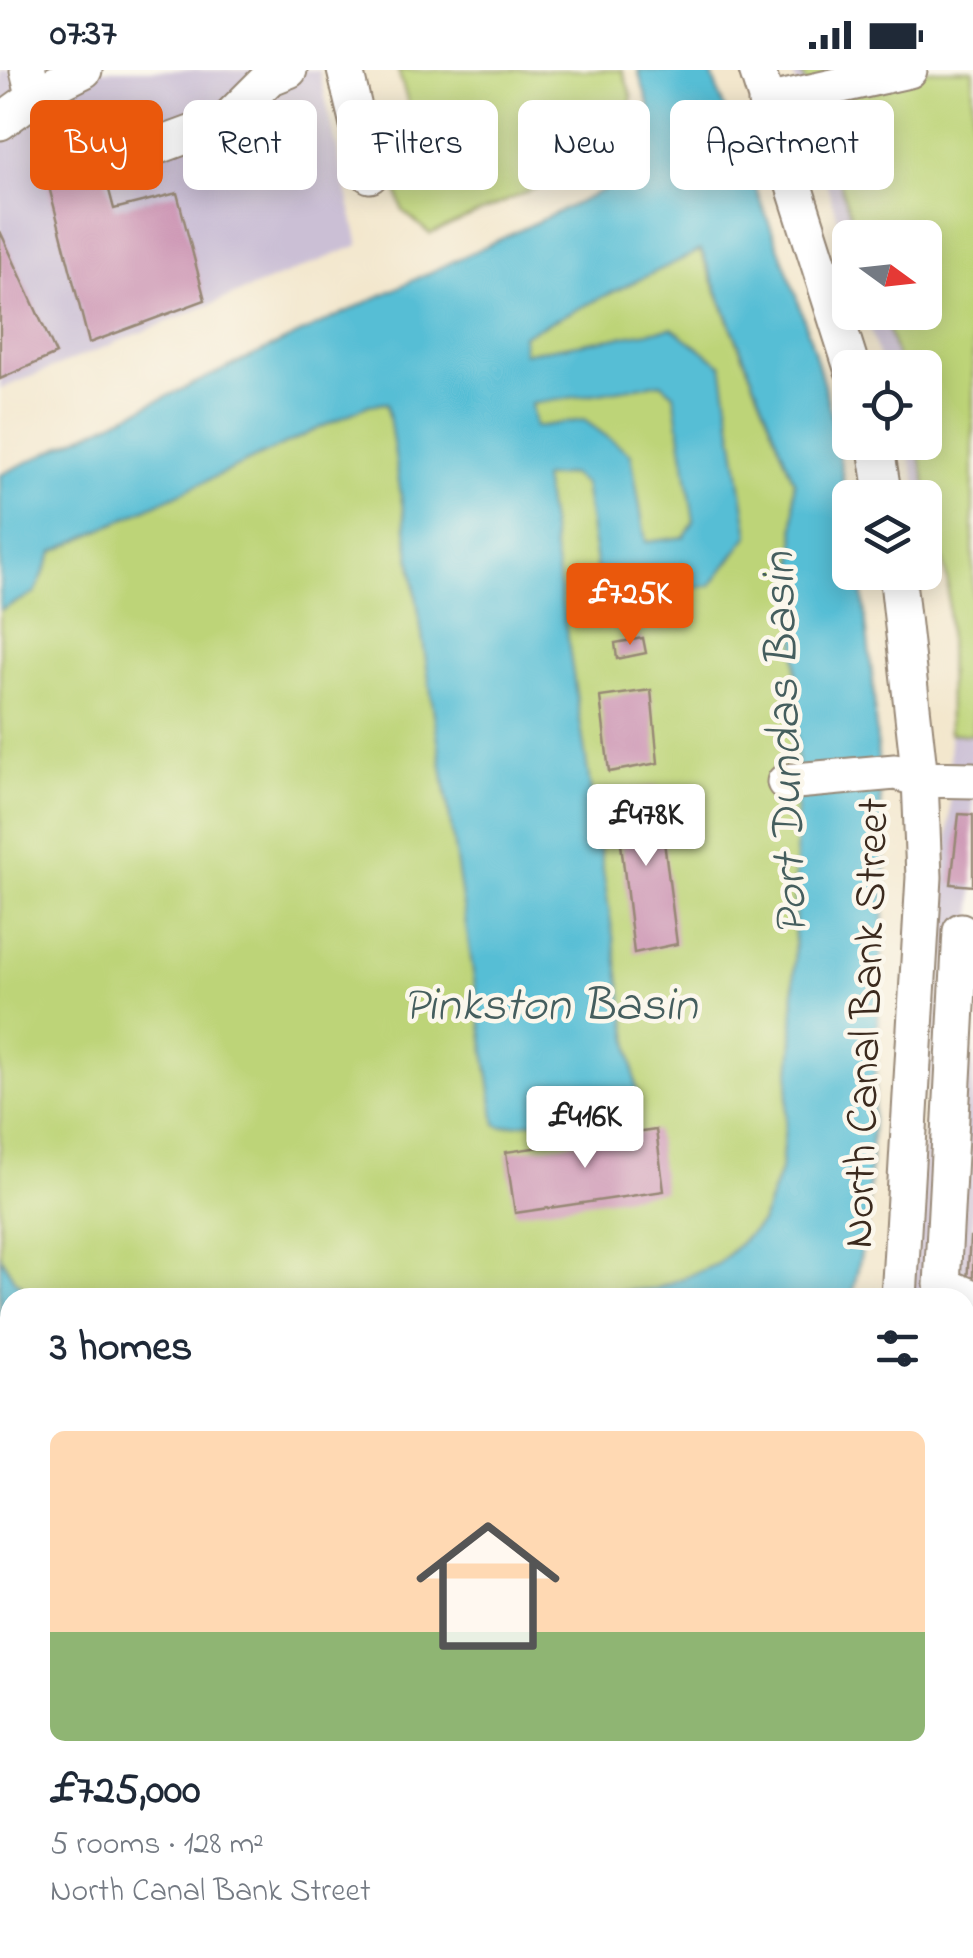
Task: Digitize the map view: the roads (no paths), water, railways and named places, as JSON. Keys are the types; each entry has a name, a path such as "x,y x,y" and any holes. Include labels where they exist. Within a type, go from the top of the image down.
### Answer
{"street":[{"path":"0,122 34,86 84,70"},
{"path":"163,144 226,121 270,78 289,70"},
{"path":"345,70 352,100"},
{"path":"846,350 761,86 909,70"},
{"name":"North Canal Bank Street","path":"898,590 920,779 924,878 900,1288"},
{"path":"785,782 895,772 920,779 973,780"},
{"path":"949,1288 942,1285 961,931"}],"water":[{"name":"Pinkston Basin","path":"638,70 710,70 722,100 670,100 670,190 756,190 803,316 832,420 832,460 840,460 842,480 832,480 832,590 862,590 873,683 886,879 867,1224 854,1288 658,1288 718,1264 761,1223 781,1168 793,1042 797,796 794,481 701,250 523,335 524,353 672,328 722,365 749,535 711,585 602,603 584,484 570,474 543,478 638,1099 635,1106 501,1127 496,1124 387,403 369,405 53,552 35,593 0,610 0,475 605,190 650,190 650,100","holes":["661,383 674,394 694,521 684,537 646,542 631,454 584,420 535,427 531,404"]},
{"path":"0,1256 24,1288 0,1288"}],"water label":[{"name":"Port Dundas Basin","path":"782,744"}]}
